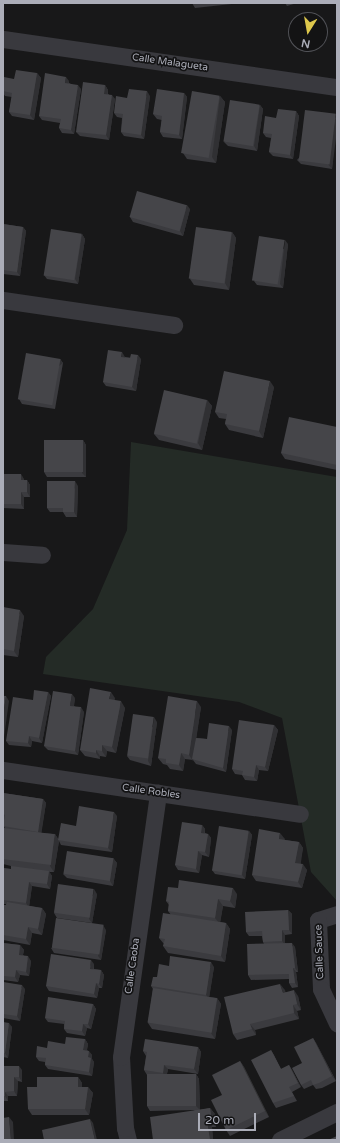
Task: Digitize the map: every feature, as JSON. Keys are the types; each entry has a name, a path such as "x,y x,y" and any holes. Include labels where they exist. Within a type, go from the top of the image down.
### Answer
{"street":[{"name":"Calle Malagueta","path":"3,39 337,87"},
{"path":"3,300 174,325"},
{"path":"3,552 42,556"},
{"name":"Calle Robles","path":"3,770 300,814"},
{"name":"Calle Caoba","path":"128,1140 125,1128 121,1057 158,793"},
{"name":"Calle Sauce","path":"337,914 318,920 321,989 337,1024"},
{"path":"280,1140 337,1112"}],"shaded area":[{"path":"131,442 337,477 337,901 311,872 282,718 239,702 43,674 46,657 93,609 127,530"}],"building":[{"path":"16,70 37,73 30,115 9,112 12,93 3,91 4,77 14,79"},
{"path":"45,73 66,77 65,83 78,85 71,130 59,128 61,119 39,116"},
{"path":"83,82 105,85 104,94 112,95 106,135 76,132"},
{"path":"129,89 147,91 141,135 121,132 123,114 114,113 116,96 127,98"},
{"path":"157,89 184,93 179,135 160,132 162,116 153,114"},
{"path":"192,91 220,96 209,158 181,153"},
{"path":"230,100 260,105 253,146 223,141"},
{"path":"278,109 296,111 290,155 269,152 272,134 263,133 265,116 276,118"},
{"path":"305,110 336,114 330,164 299,161"},
{"path":"137,191 187,205 180,231 130,217"},
{"path":"3,224 23,227 17,272 3,270"},
{"path":"196,227 232,232 224,284 189,278"},
{"path":"51,229 82,234 74,280 44,275"},
{"path":"259,236 285,240 278,285 252,280"},
{"path":"108,350 122,352 121,357 130,358 131,354 138,355 132,387 103,382"},
{"path":"26,353 60,359 52,405 18,399"},
{"path":"224,371 270,381 259,431 225,424 227,414 215,412"},
{"path":"164,390 207,400 197,444 154,434"},
{"path":"289,417 337,427 337,465 281,453"},
{"path":"44,440 83,440 83,472 44,472"},
{"path":"3,474 21,474 21,480 27,480 27,492 21,492 21,504 3,504"},
{"path":"47,481 75,481 74,512 63,512 63,508 47,508"},
{"path":"3,607 20,610 14,651 3,649"},
{"path":"90,688 111,692 109,699 121,701 112,747 102,745 102,751 96,750 96,753 80,750"},
{"path":"34,690 48,692 39,738 29,736 28,743 6,741 13,697 33,700"},
{"path":"53,691 72,694 70,706 81,707 75,751 44,746"},
{"path":"3,696 6,696 3,716"},
{"path":"168,696 197,701 189,755 181,753 179,765 166,763 166,759 158,758"},
{"path":"133,714 154,717 148,759 127,756"},
{"path":"239,720 274,725 265,767 256,765 254,777 242,775 243,771 232,769"},
{"path":"209,723 229,726 223,768 192,759 196,738 207,739"},
{"path":"3,793 43,799 38,832 3,826 5,815 3,814"},
{"path":"79,806 114,812 108,848 58,840 61,823 76,826"},
{"path":"182,822 202,825 201,833 208,834 205,852 198,851 196,869 175,865"},
{"path":"219,826 249,831 242,875 212,870"},
{"path":"3,828 55,834 51,865 3,859"},
{"path":"259,829 280,833 279,839 299,842 295,863 303,864 298,882 252,875"},
{"path":"67,851 113,858 110,881 63,874"},
{"path":"11,866 49,871 47,884 29,882 26,903 3,900 3,868 11,869"},
{"path":"179,880 233,888 230,901 218,899 215,918 168,911 169,902 166,901 168,887 178,888"},
{"path":"58,884 94,889 90,918 54,913"},
{"path":"7,902 42,908 38,929 28,927 26,939 3,935 3,905 6,905"},
{"path":"288,910 289,930 282,930 282,941 263,942 262,931 246,932 245,912"},
{"path":"163,913 226,923 221,956 163,946 165,939 159,938"},
{"path":"56,918 104,925 99,954 52,948"},
{"path":"3,943 20,945 19,955 28,956 26,972 16,970 15,977 3,976"},
{"path":"292,943 295,983 289,983 289,974 248,975 247,944"},
{"path":"51,954 91,960 90,969 101,970 99,984 96,983 94,994 46,986"},
{"path":"170,956 211,962 206,995 151,986 153,977 157,977 159,964 169,966"},
{"path":"3,982 22,985 17,1016 3,1014"},
{"path":"280,984 283,993 294,990 297,1004 293,1005 294,1013 250,1024 252,1029 233,1034 224,997"},
{"path":"153,988 217,998 212,1033 148,1023"},
{"path":"48,997 93,1004 88,1024 83,1024 82,1031 64,1029 65,1021 45,1018"},
{"path":"3,1022 9,1023 5,1053 3,1053"},
{"path":"66,1037 85,1039 83,1050 89,1051 88,1057 91,1058 89,1072 45,1065 46,1058 36,1057 37,1046 47,1048 48,1041 65,1044"},
{"path":"313,1038 332,1076 313,1085 311,1080 301,1085 292,1068 302,1063 294,1047"},
{"path":"145,1039 198,1047 194,1069 164,1065 163,1073 144,1070 147,1052 143,1051"},
{"path":"271,1050 281,1069 289,1065 298,1083 289,1087 294,1096 273,1103 251,1060"},
{"path":"240,1061 265,1111 226,1130 211,1100 222,1095 212,1075"},
{"path":"3,1066 19,1066 19,1077 14,1077 14,1091 5,1092 5,1096 3,1096"},
{"path":"147,1074 196,1074 196,1106 147,1106"},
{"path":"37,1077 78,1077 78,1087 88,1087 85,1109 28,1109 27,1087 37,1087"},
{"path":"210,1108 212,1121 207,1121 210,1140 153,1140 150,1117"},
{"path":"9,1117 11,1140 3,1140 3,1118"},
{"path":"90,1119 95,1140 44,1140 42,1130"},
{"path":"337,1136 337,1140 328,1140"}]}
